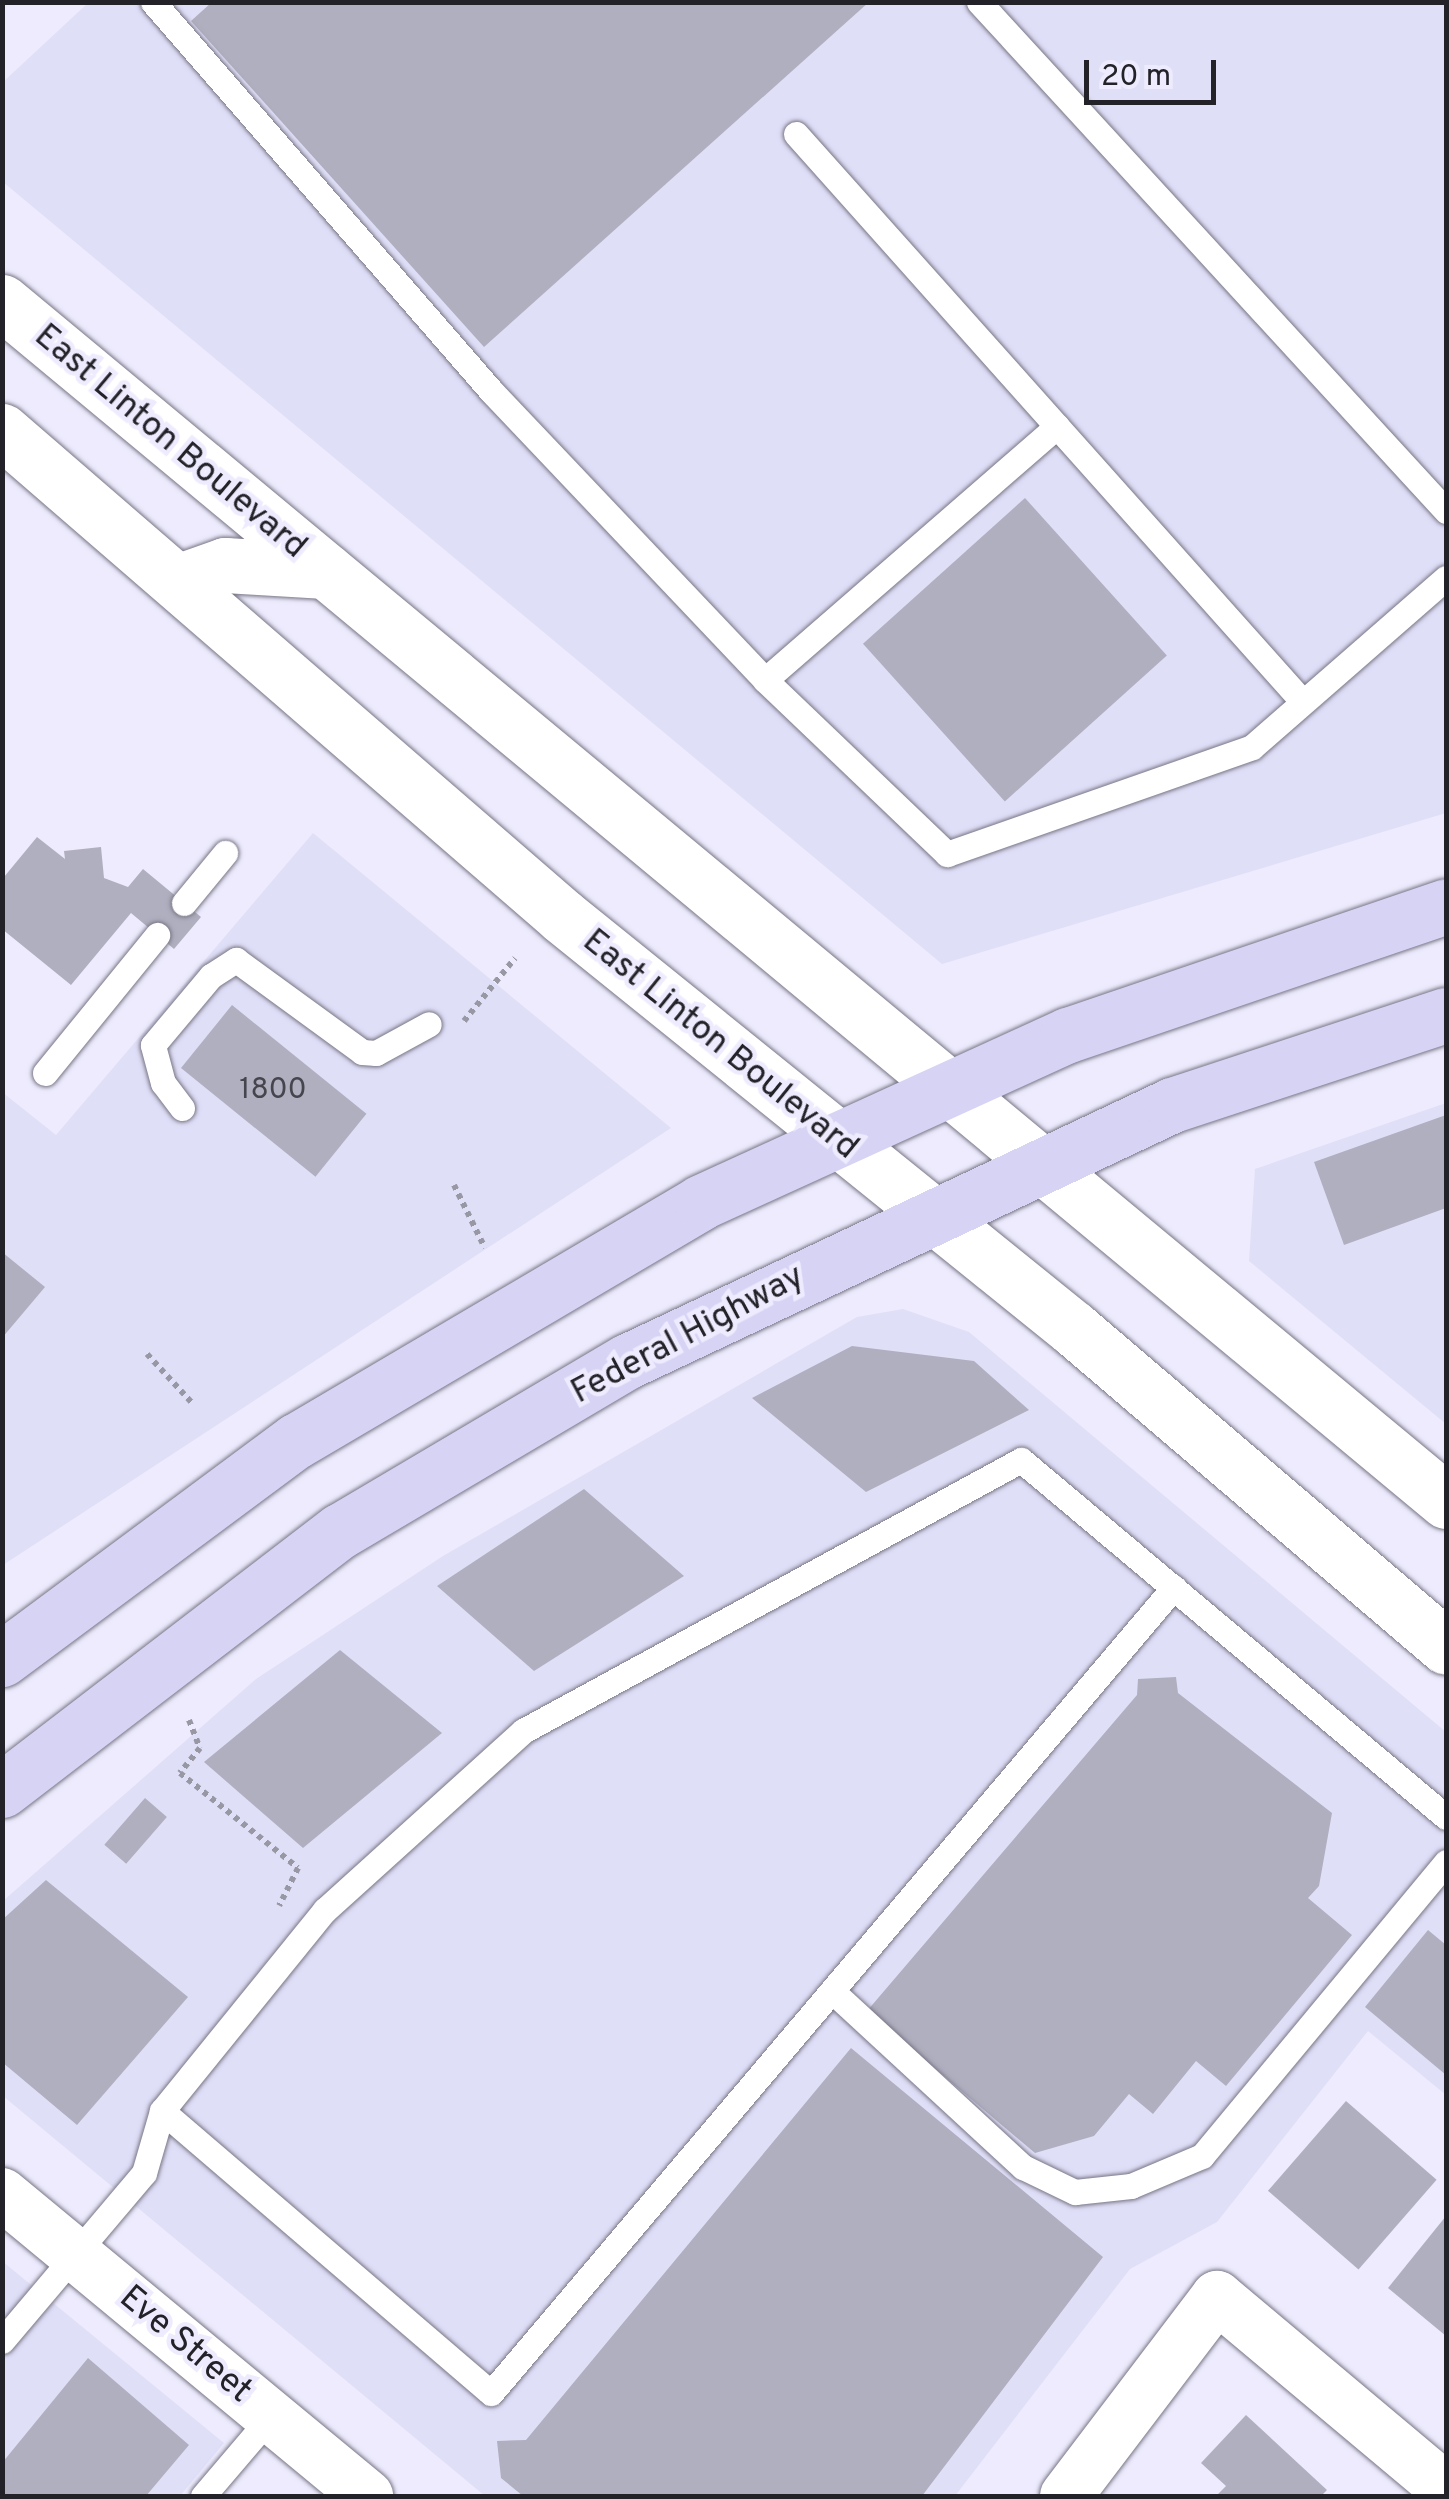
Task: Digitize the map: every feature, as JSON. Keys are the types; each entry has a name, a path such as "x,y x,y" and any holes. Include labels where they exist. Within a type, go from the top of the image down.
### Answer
{"main road":[{"name":"East Linton Boulevard","path":"2,302 1446,1501"},
{"name":"East Linton Boulevard","path":"2,431 180,580 562,916 930,1214 1446,1647"},
{"path":"180,580 224,564 326,572"},
{"path":"2,1659 186,1518 432,1353 832,1136 946,1086 1214,980 1446,906"},
{"name":"Federal Highway","path":"2,1790 340,1531 628,1361 930,1214 1172,1106 1446,1015"}],"street":[{"name":"Eve Street","path":"2,2194 367,2496"},
{"path":"1066,2496 1217,2298 1446,2490"}],"lane":[{"path":"152,2 492,392 765,680 947,854 1252,746 1446,578"},
{"path":"979,2 1446,511"},
{"path":"796,134 1303,702"},
{"path":"765,680 1057,426"},
{"path":"184,903 225,854"},
{"path":"45,1073 158,936"},
{"path":"182,1108 162,1084 154,1045 210,976 236,960 362,1052 376,1054 430,1024"},
{"path":"2,2341 144,2173 162,2111 325,1910 523,1730 872,1536 1022,1460 1446,1817"},
{"path":"162,2111 491,2393 1174,1588"},
{"path":"832,1990 1023,2167 1075,2192 1131,2186 1202,2156 1446,1862"},
{"path":"203,2496 270,2416"}],"path":[{"path":"464,1021 516,958"},
{"path":"454,1185 485,1248"},
{"path":"147,1354 193,1404"},
{"path":"189,1720 200,1748 180,1772 298,1868 278,1906"}],"shaded area":[{"path":"88,3 1446,3 1446,813 942,964 3,182 3,82"},
{"path":"313,833 671,1128 3,1565 2,1092 56,1135"},
{"path":"1446,1103 1446,1424 1249,1261 1255,1169"},
{"path":"903,1309 969,1332 1446,1732 1446,2095 1368,2031 1217,2222 1130,2269 955,2496 485,2496 3,2096 3,1901 256,1679 443,1556 857,1317"},
{"path":"2,2261 224,2443 180,2496 3,2496"}],"building":[{"path":"212,2 869,2 484,347 191,21"},
{"path":"1025,498 1167,656 1005,801 863,644"},
{"path":"37,837 65,859 64,851 101,847 104,878 128,887 143,869 201,917 174,949 131,913 71,985 2,929 4,877"},
{"path":"232,1005 366,1114 315,1177 181,1068"},
{"path":"1446,1115 1446,1208 1344,1245 1314,1162"},
{"path":"2,1252 45,1287 2,1338"},
{"path":"852,1346 974,1361 1029,1410 866,1492 752,1398"},
{"path":"584,1489 684,1576 534,1671 437,1586"},
{"path":"340,1650 442,1733 303,1848 204,1762"},
{"path":"1176,1677 1178,1693 1332,1813 1319,1886 1308,1898 1352,1935 1226,2086 1196,2061 1153,2114 1129,2094 1094,2136 1035,2153 867,2011 1137,1695 1138,1679"},
{"path":"145,1798 167,1817 126,1864 104,1845"},
{"path":"46,1880 188,1997 77,2125 2,2062 2,1920"},
{"path":"1428,1930 1446,1945 1446,2075 1365,2007"},
{"path":"851,2048 1103,2257 922,2496 523,2496 501,2478 497,2441 526,2440"},
{"path":"1346,2101 1437,2180 1358,2270 1268,2191"},
{"path":"1446,2216 1446,2336 1388,2288"},
{"path":"88,2358 189,2445 146,2496 2,2496 2,2463"},
{"path":"1246,2415 1327,2490 1321,2496 1216,2496 1226,2486 1201,2463"}]}
